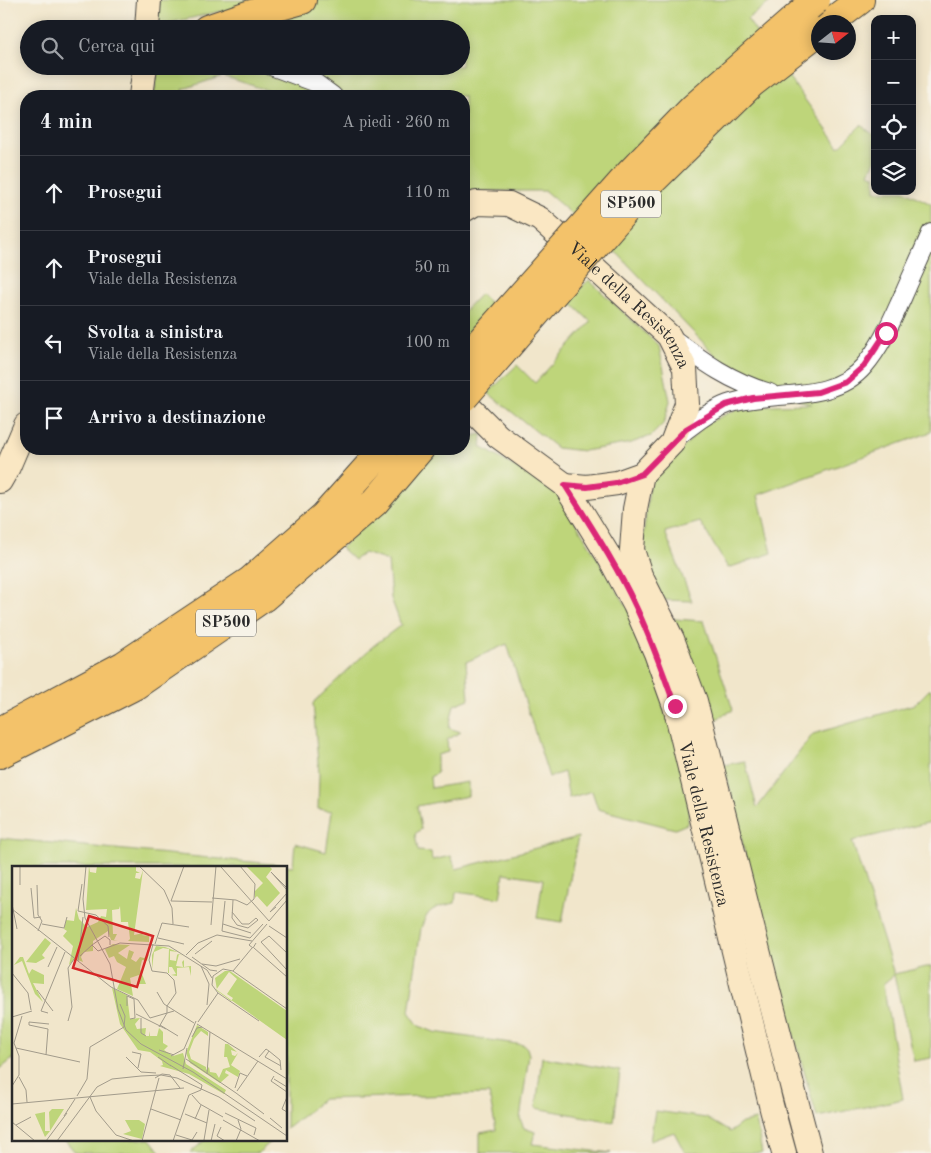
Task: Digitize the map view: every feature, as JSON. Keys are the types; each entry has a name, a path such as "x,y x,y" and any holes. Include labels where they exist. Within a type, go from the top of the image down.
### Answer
{"highway":[{"path":"233,20 302,0"},
{"name":"SP500","path":"470,353 630,173 694,107 816,0"},
{"path":"840,15 860,0"},
{"name":"SP500","path":"470,391 643,190 751,84 811,37"},
{"name":"SP500","path":"0,731 124,665 250,581 324,516 379,455"},
{"name":"SP500","path":"0,754 136,685 263,598 374,502 415,455"}],"street":[{"path":"148,20 150,0"},
{"path":"142,90 143,75"},
{"path":"295,75 314,82 325,90"},
{"name":"Viale della Resistenza","path":"470,203 510,204 540,220 576,250 669,336 685,368 687,404 672,443 642,474 616,483 587,487 565,485"},
{"path":"672,443 686,429 726,405 753,398 818,392 846,382 864,366 886,333 931,233"},
{"path":"669,336 726,376 752,388 780,396"},
{"name":"Viale della Resistenza","path":"470,408 498,436 565,485 611,560 635,605 656,653 675,706 784,1153"},
{"path":"0,481 20,439"},
{"name":"Viale della Resistenza","path":"642,474 635,509 632,550 640,575 672,639 695,701 810,1153"}],"green space":[{"path":"159,0 773,0 747,19 839,147 861,125 871,133 871,169 869,173 871,174 871,195 913,195 931,204 931,432 758,495 772,553 728,568 700,522 665,532 692,601 663,600 641,554 650,482 706,424 737,409 772,405 812,404 742,383 619,255 545,191 470,191 470,90 266,90 223,76 183,90 155,90 157,75 470,75 470,20 224,20 221,11 183,20 157,20"},
{"path":"589,280 659,346 670,401 664,423 651,436 631,443 584,451 557,448 488,393 517,365 535,383 591,322 568,300"},
{"path":"480,294 496,308 470,339 470,305"},
{"path":"482,434 481,447 557,492 637,623 680,743 690,803 687,824 675,829 598,809 592,791 569,798 564,772 549,777 507,644 466,662 469,699 454,705 449,728 461,732 447,740 448,752 437,755 437,773 430,777 431,788 468,782 468,796 417,806 421,829 415,834 418,851 431,852 432,860 451,856 456,869 578,837 562,922 537,918 543,879 504,873 500,898 456,892 455,903 433,909 430,912 421,928 409,1012 419,1026 434,1032 524,1045 529,1055 520,1119 524,1128 535,1132 532,1144 611,1153 480,1153 480,1133 496,1130 489,1094 323,1099 288,1127 288,866 12,866 12,1060 0,1069 0,838 293,866 295,843 326,852 332,811 318,809 319,774 313,703 373,646 401,625 391,598 388,561 364,553 354,560 341,548 432,455 470,455 470,437"},
{"path":"674,619 704,621 733,710 713,721"},
{"path":"931,690 931,822 852,841 894,974 931,966 931,1058 914,1061 894,975 883,984 903,1099 817,1117 758,909 724,765 745,761 757,808 813,734 915,704"},
{"path":"542,1057 620,1071 614,1122 536,1108"},
{"path":"655,1111 706,1118 730,1132 742,1123 756,1120 762,1153 685,1153 674,1132 650,1141"},
{"path":"65,1140 151,1140 161,1153 76,1153"},
{"path":"205,1140 273,1140 258,1153 190,1153"}],"route":[{"path":"675,706 656,653 635,605 611,560 565,485 587,487 616,483 642,474 686,429 726,405 753,398 818,392 846,382 864,366 886,333"}]}
